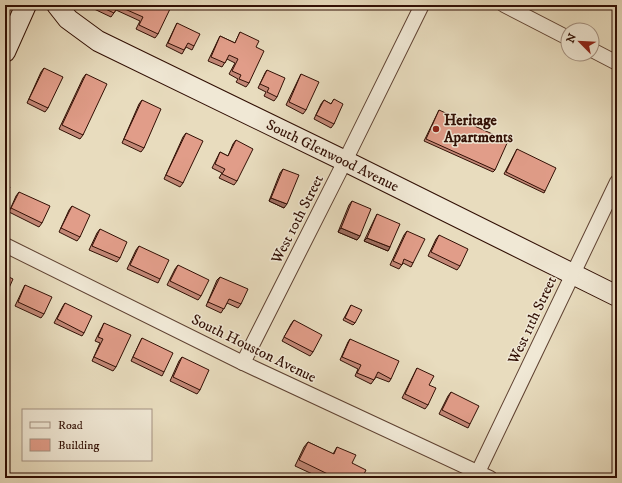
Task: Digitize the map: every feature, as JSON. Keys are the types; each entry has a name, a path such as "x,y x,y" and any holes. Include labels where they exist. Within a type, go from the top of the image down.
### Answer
{"street":[{"path":"5,52 26,5"},
{"name":"South Glenwood Avenue","path":"56,5 68,19 98,42 345,161 617,296"},
{"name":"West 10th Street","path":"244,363 422,5"},
{"path":"504,5 560,34"},
{"path":"600,54 617,63"},
{"name":"West 11th Street","path":"484,475 572,274 617,182"},
{"name":"South Houston Avenue","path":"5,245 244,363 484,475"}],"building":[{"path":"97,5 162,5 170,9 158,34 139,25 143,17 118,6 114,13"},
{"path":"177,23 200,34 194,46 188,43 184,50 168,43"},
{"path":"240,32 259,41 256,47 264,51 249,83 239,79 241,75 232,71 238,59 229,55 225,63 211,57 220,36 235,43"},
{"path":"44,68 63,77 48,108 29,99"},
{"path":"267,70 285,78 277,97 267,92 269,88 260,84"},
{"path":"86,74 107,84 83,135 62,125"},
{"path":"301,74 319,82 306,110 289,102"},
{"path":"334,99 343,104 334,124 316,115 324,100 331,104"},
{"path":"142,100 161,109 144,148 124,139"},
{"path":"439,110 508,141 495,170 426,139"},
{"path":"186,133 203,141 183,183 166,175"},
{"path":"236,140 253,149 237,181 222,174 225,169 215,164 220,152 228,156"},
{"path":"517,149 556,168 545,191 506,172"},
{"path":"283,169 299,175 287,204 271,198"},
{"path":"5,185 10,187 5,198"},
{"path":"19,192 50,206 42,223 11,208"},
{"path":"352,201 371,209 360,236 341,228"},
{"path":"72,206 90,215 80,237 61,228"},
{"path":"377,214 400,224 390,247 367,238"},
{"path":"100,229 127,242 120,258 92,246"},
{"path":"407,231 425,239 413,263 404,259 402,265 393,261"},
{"path":"439,235 468,249 460,266 431,252"},
{"path":"139,246 169,260 160,279 130,265"},
{"path":"178,265 209,280 201,296 170,281"},
{"path":"5,275 13,279 5,297"},
{"path":"220,277 248,289 241,304 229,299 224,309 208,302"},
{"path":"25,285 52,297 44,314 18,302"},
{"path":"65,303 92,316 84,333 57,319"},
{"path":"351,305 362,310 355,323 345,318"},
{"path":"294,320 322,335 313,352 284,337"},
{"path":"104,323 131,335 116,367 94,357 103,339 98,337"},
{"path":"142,338 173,353 164,372 133,357"},
{"path":"350,339 399,361 391,379 378,372 374,380 357,373 361,365 342,357"},
{"path":"182,357 209,370 200,390 173,377"},
{"path":"417,368 434,376 429,385 436,388 428,405 405,394"},
{"path":"451,392 479,406 470,424 442,410"},
{"path":"308,442 334,454 337,447 356,455 352,463 366,470 362,478 336,478 299,460"},
{"path":"413,474 422,478 411,478"}],"place":[{"name":"Heritage Apartments","path":"436,129"}]}
